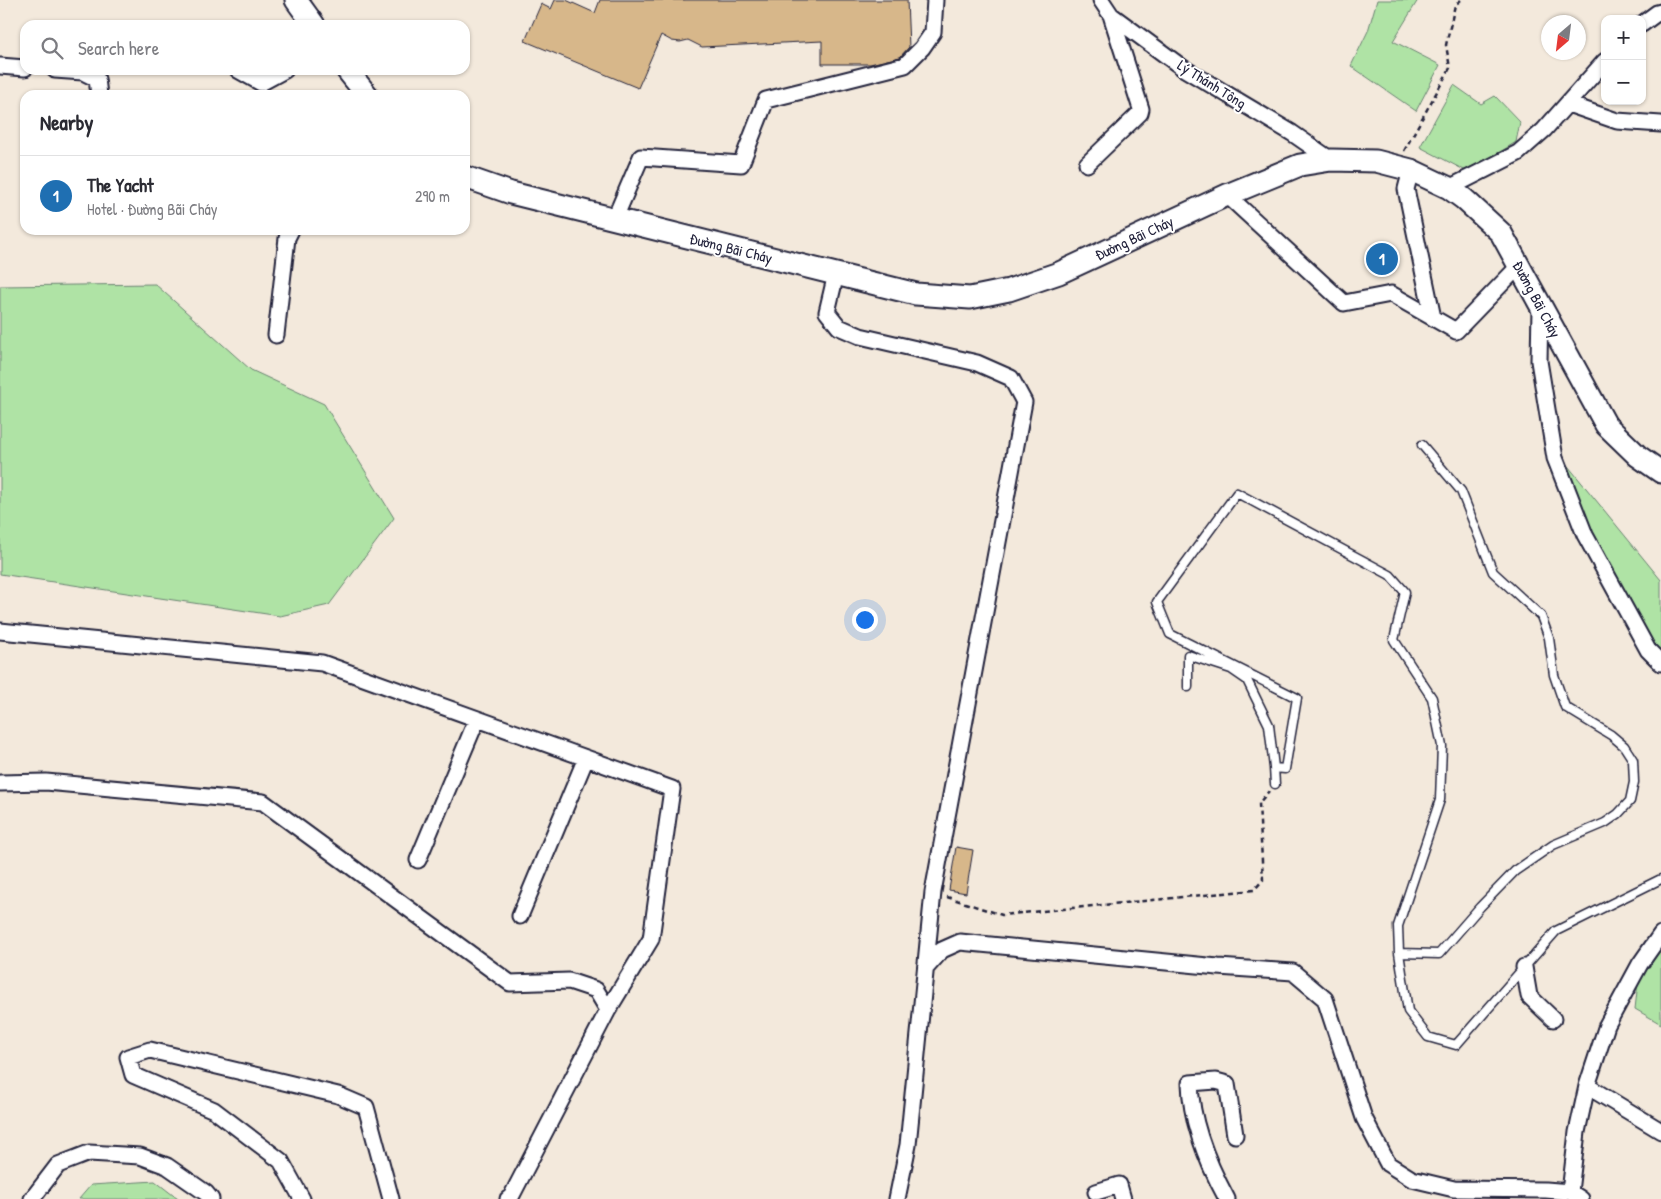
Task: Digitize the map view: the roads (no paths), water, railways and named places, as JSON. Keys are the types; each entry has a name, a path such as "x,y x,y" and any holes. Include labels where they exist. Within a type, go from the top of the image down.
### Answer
{"main road":[{"path":"296,0 310,20"},
{"name":"Đường Bãi Cháy","path":"470,179 512,192 916,294 970,298 1009,290 1059,273 1227,195 1300,165 1330,160 1376,161 1405,168 1449,188 1501,233 1606,425 1638,456 1661,472"}],"street":[{"path":"614,218 641,157 741,164 766,100 905,65 922,48 933,32 935,0"},
{"name":"Lý Thánh Tông","path":"1101,0 1111,16 1183,68 1292,133 1330,160"},
{"path":"1646,21 1661,12"},
{"path":"1087,164 1140,113 1111,16"},
{"path":"0,66 20,68"},
{"path":"1449,188 1518,152 1544,130 1601,66"},
{"path":"90,75 97,78 98,90"},
{"path":"247,75 261,83 276,75"},
{"path":"1568,104 1617,121 1661,124"},
{"path":"1405,168 1406,189 1433,318"},
{"path":"1227,195 1344,303 1391,294 1456,331 1519,266"},
{"path":"276,335 288,235"},
{"path":"836,274 827,312 839,327 860,336 977,363 1011,378 1024,402 933,892 908,1145 897,1199"},
{"path":"1540,307 1541,333 1538,361 1555,458 1586,536 1648,650 1661,663"},
{"path":"0,632 322,663 672,789 651,939 608,1010 511,1197 508,1199"},
{"path":"418,860 477,719"},
{"path":"520,916 586,758"},
{"path":"0,783 46,782 263,802 510,983 569,981 596,990 608,1010"},
{"path":"926,968 942,950 960,942 1218,967 1293,972 1326,1000 1364,1118 1388,1164 1412,1179 1454,1189 1546,1190 1575,1196 1577,1132 1587,1086 1607,1025 1640,964 1661,934"},
{"path":"1524,967 1529,996 1553,1018"},
{"path":"302,1199 281,1161 214,1110 133,1075 128,1057 150,1050 338,1095 366,1107 391,1199"},
{"path":"1227,1199 1202,1145 1190,1097 1190,1084 1216,1081 1227,1084 1235,1135"},
{"path":"1587,1086 1661,1131"},
{"path":"32,1199 58,1165 89,1153 140,1156 167,1166 211,1199"},
{"path":"1096,1192 1119,1185 1123,1199"}],"lane":[{"path":"1399,954 1439,954 1480,907 1515,871 1553,845 1605,823 1618,814 1630,801 1634,782 1633,760 1624,746 1612,735 1565,707 1554,675 1549,638 1541,616 1493,572 1461,491 1422,445"},
{"path":"1274,768 1286,769 1297,698 1170,634 1157,602 1236,493 1390,575 1405,592 1394,640 1432,698 1442,746 1440,800 1398,926 1399,954 1408,1011 1428,1037 1456,1045 1556,931 1661,879"},
{"path":"1183,641 1188,655 1188,686"},
{"path":"1188,655 1231,669 1247,680 1269,725 1275,784"}],"place":[{"name":"The Yacht","path":"1382,259"}]}
